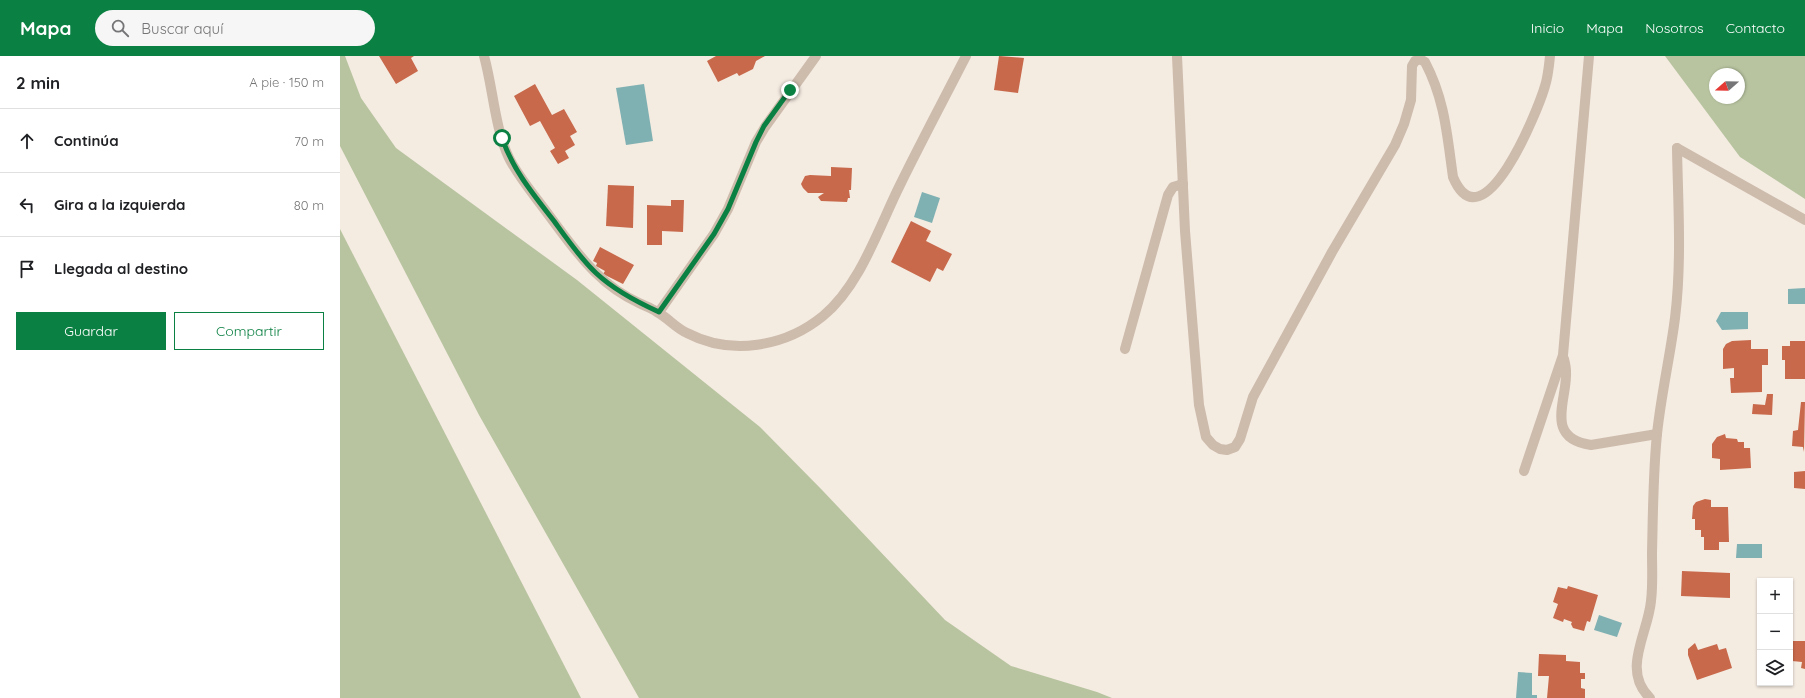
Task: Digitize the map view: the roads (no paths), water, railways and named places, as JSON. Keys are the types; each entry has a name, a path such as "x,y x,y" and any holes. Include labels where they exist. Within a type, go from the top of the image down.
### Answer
{"street":[{"path":"484,56 490,77 502,138 509,157 521,178 566,237 596,273 637,302 659,312 685,332 699,339 713,343 740,345 765,345 795,334 823,316 838,301 852,280 966,56"},
{"path":"659,312 728,209 764,126 816,56"},
{"path":"1177,56 1183,184 1194,353 1201,422 1206,437 1213,445 1220,449 1227,450 1235,447 1240,439 1253,397 1332,252 1395,144 1404,124 1411,100 1412,66 1415,61 1420,59 1425,62 1444,108 1453,177 1456,184 1461,191 1468,196 1474,197 1491,188 1500,179 1516,153 1546,85 1550,56"},
{"path":"1524,472 1563,355 1589,56"},
{"path":"1650,698 1642,691 1639,684 1636,665 1652,600 1657,434 1675,318 1678,286 1680,249 1677,148 1805,220"},
{"path":"1125,349 1168,195 1174,187 1183,184"},
{"path":"1563,355 1566,372 1560,410 1566,431 1572,438 1581,444 1591,445 1657,434"}],"water":[{"path":"644,84 653,141 626,145 616,88"},
{"path":"922,192 940,198 932,223 914,217"},
{"path":"1805,288 1805,304 1788,304 1788,289"},
{"path":"1721,312 1748,312 1748,329 1722,330 1716,321"},
{"path":"1737,544 1762,544 1762,558 1736,558"},
{"path":"1599,615 1622,623 1617,637 1594,630"},
{"path":"1518,672 1532,673 1532,695 1537,695 1537,698 1516,698"}]}
